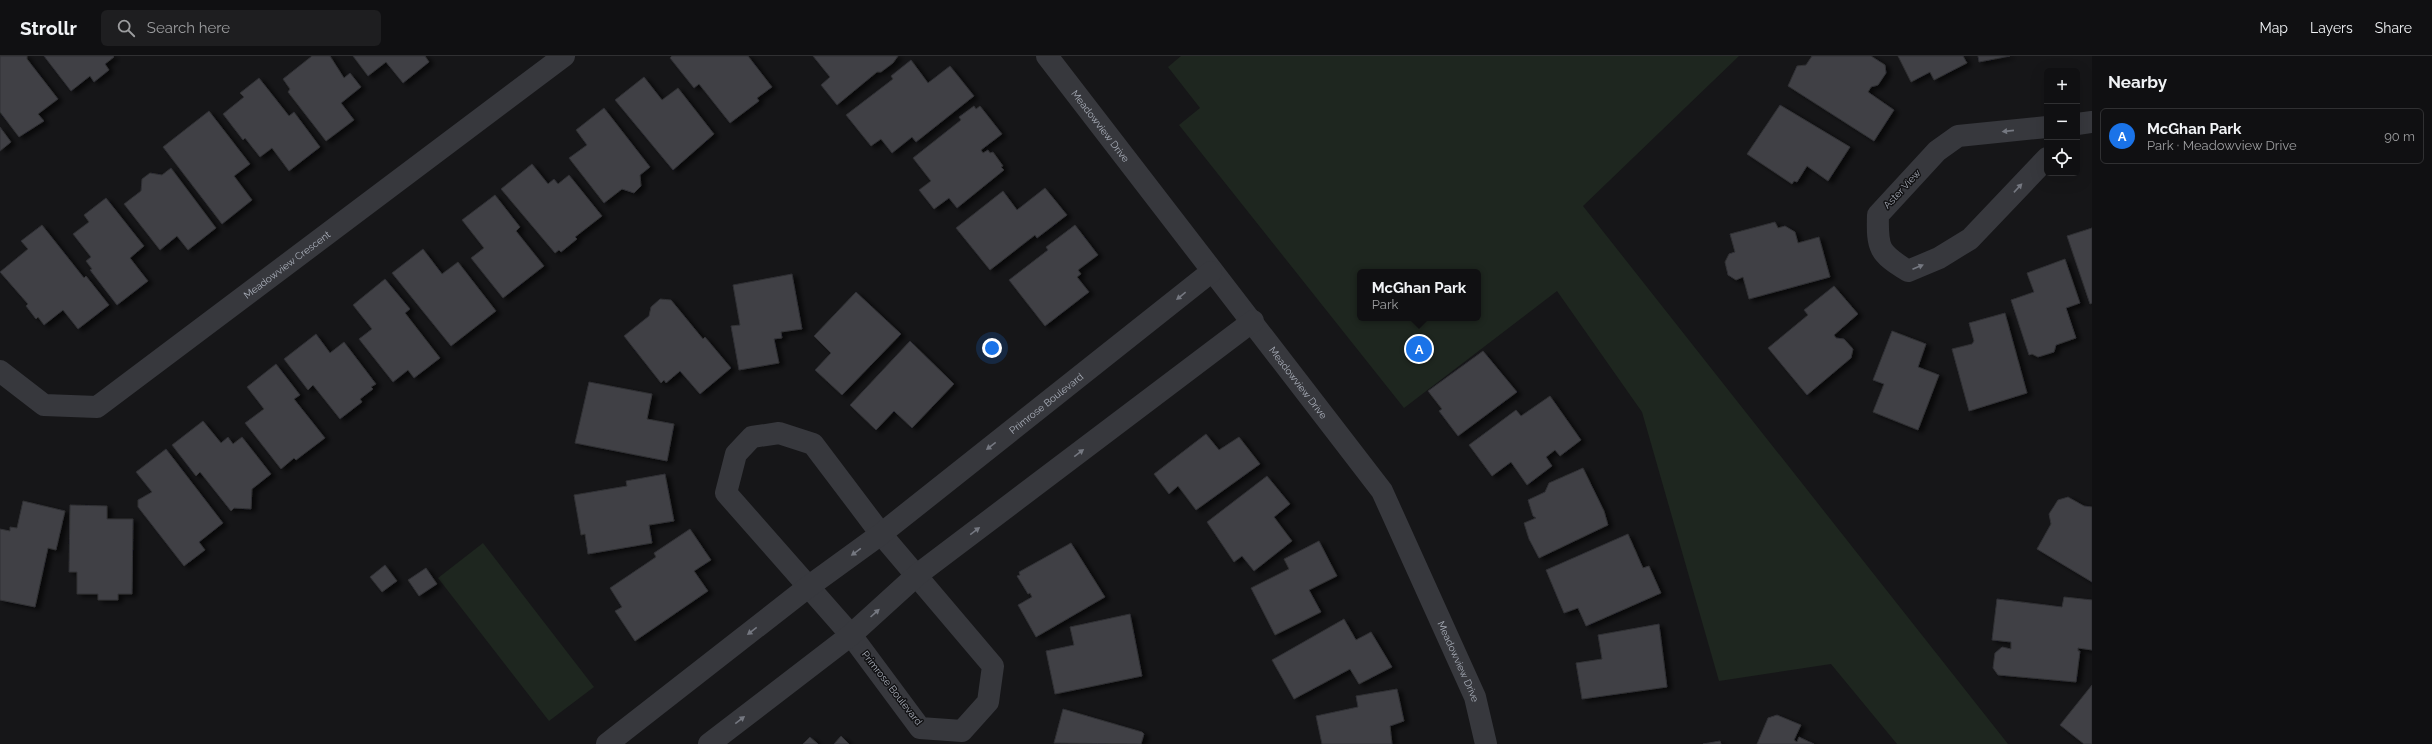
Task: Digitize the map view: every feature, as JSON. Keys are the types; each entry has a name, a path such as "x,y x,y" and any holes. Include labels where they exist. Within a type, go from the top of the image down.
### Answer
{"street":[{"name":"Meadowview Crescent","path":"0,371 44,405 97,407 564,56"},
{"name":"Meadowview Drive","path":"1047,56 1211,272 1253,321 1382,492 1475,697 1486,744"},
{"name":"Aster View","path":"2044,127 1958,136 1937,151 1878,215 1877,243 1890,259 1908,271 1939,258 1970,239 2044,161"},
{"name":"Primrose Boulevard","path":"607,744 808,587 881,534 1211,272"},
{"path":"709,744 851,635 918,575 1253,321"},
{"name":"Primrose Boulevard","path":"779,433 813,444 881,534 918,575 993,666 988,702 962,731 920,728 851,635 726,493 736,454 752,437 779,433"}],"shaded area":[{"path":"1181,56 1739,56 1583,206 2008,744 1897,744 1831,664 1719,681 1642,412 1557,291 1404,408 1179,125 1200,108 1168,67"},
{"path":"483,543 594,687 549,721 438,578"}],"building":[{"path":"0,56 27,56 27,59 58,99 38,114 44,121 19,137 0,112"},
{"path":"44,56 114,57 105,64 109,70 94,82 90,76 71,91"},
{"path":"312,56 330,56 344,78 350,73 361,87 341,103 354,120 326,141 288,92 290,89 283,79"},
{"path":"353,56 425,56 429,62 403,83 386,62 368,76"},
{"path":"672,56 748,56 772,87 757,98 759,101 730,123 699,84 694,88 670,58"},
{"path":"813,56 898,56 893,63 881,72 877,72 837,105 821,85 830,77"},
{"path":"1812,56 1871,56 1885,65 1886,73 1878,85 1871,87 1868,92 1894,110 1874,141 1788,86 1797,66 1806,65"},
{"path":"1898,56 1963,56 1967,63 1934,80 1930,72 1911,82"},
{"path":"1978,56 2010,56 1979,62"},
{"path":"911,60 928,83 950,66 974,96 916,142 912,137 892,153 881,139 871,146 846,115 893,79 891,76"},
{"path":"644,77 662,100 678,88 714,134 673,170 615,100"},
{"path":"259,78 289,116 294,112 320,147 289,171 272,148 260,157 245,138 243,140 223,114 244,97 240,93"},
{"path":"1780,105 1850,147 1828,181 1807,166 1797,182 1794,181 1792,184 1747,154"},
{"path":"974,106 976,109 980,106 1002,134 981,150 983,153 988,150 990,153 993,152 1003,166 1001,167 1004,170 957,208 949,198 934,209 919,190 931,181 913,158 961,120 959,117"},
{"path":"604,108 650,167 640,175 641,186 634,193 622,189 604,203 569,158 587,145 576,130"},
{"path":"209,111 250,164 234,176 252,200 222,224 163,147"},
{"path":"0,127 11,142 0,151"},
{"path":"532,164 548,184 554,179 558,184 569,175 602,216 575,237 577,239 561,252 559,250 555,253 501,189"},
{"path":"171,168 216,228 188,250 177,236 160,250 124,204 141,191 142,179 150,173 162,175"},
{"path":"1045,188 1067,215 1037,238 1035,235 990,270 956,228 1003,191 1017,210"},
{"path":"495,195 520,227 516,231 544,266 503,298 471,258 484,248 462,220"},
{"path":"106,198 144,246 130,258 148,281 117,305 90,270 92,269 86,261 91,257 73,234 89,222 84,215"},
{"path":"1775,222 1778,228 1785,226 1795,232 1798,243 1819,237 1830,277 1749,299 1743,277 1736,280 1728,275 1725,262 1729,254 1735,252 1730,234"},
{"path":"42,225 84,278 86,276 109,305 78,329 63,310 44,325 38,317 36,319 26,306 28,304 0,272 28,249 21,241"},
{"path":"1075,225 1098,255 1078,270 1081,274 1077,277 1089,292 1045,326 1009,280 1048,250 1046,247"},
{"path":"2092,228 2092,303 2090,304 2067,236"},
{"path":"423,249 442,274 458,262 496,311 451,346 392,273"},
{"path":"2065,259 2080,303 2066,308 2076,338 2056,345 2054,352 2038,357 2032,354 2029,355 2011,300 2034,292 2027,273"},
{"path":"792,274 802,329 781,332 782,338 774,339 779,363 739,370 731,326 740,325 733,285"},
{"path":"385,279 410,309 405,313 440,358 414,378 408,370 393,382 359,339 372,329 353,305"},
{"path":"1834,286 1858,314 1834,335 1836,338 1844,339 1853,349 1851,358 1807,395 1768,348 1808,315 1804,310"},
{"path":"856,292 901,334 842,395 815,370 831,353 814,336"},
{"path":"660,299 671,300 703,339 705,337 731,368 700,394 680,371 666,383 664,380 661,383 624,336 649,316 651,307"},
{"path":"2005,313 2027,393 1969,411 1952,349 1972,344 1974,341 1969,323"},
{"path":"1892,331 1926,344 1918,367 1939,375 1918,430 1873,412 1884,384 1873,380"},
{"path":"316,334 330,353 344,342 376,384 371,387 373,389 360,399 362,402 340,419 313,385 308,390 284,359"},
{"path":"910,341 954,384 912,428 894,411 876,430 850,405"},
{"path":"1483,351 1517,392 1458,436 1439,411 1442,409 1428,391"},
{"path":"276,364 300,395 294,399 325,438 296,460 294,458 281,469 245,423 264,409 247,387"},
{"path":"589,382 652,394 647,419 674,424 667,461 575,443"},
{"path":"1550,396 1581,440 1560,456 1555,450 1546,457 1552,466 1527,485 1511,462 1492,476 1469,445 1516,410 1521,416"},
{"path":"203,421 221,443 228,437 233,444 242,437 271,474 252,489 251,509 234,508 231,511 200,472 196,476 172,445"},
{"path":"1206,434 1219,450 1239,437 1260,464 1196,510 1178,486 1169,494 1154,474"},
{"path":"166,449 223,523 199,542 205,550 184,566 138,507 138,500 152,492 136,472"},
{"path":"1583,468 1604,511 1608,525 1539,558 1529,539 1524,523 1536,518 1533,516 1528,500 1545,492 1549,483"},
{"path":"665,474 674,521 649,525 652,543 588,554 585,534 581,535 574,495 627,486 626,481"},
{"path":"1267,476 1290,504 1274,517 1292,541 1254,571 1242,556 1234,562 1207,522"},
{"path":"2068,497 2084,506 2092,507 2092,582 2037,549 2051,524 2049,514 2058,500"},
{"path":"23,501 65,511 56,550 48,548 35,607 0,600 0,529 10,531 10,527 17,528"},
{"path":"70,505 107,506 107,519 133,519 132,594 118,594 118,600 98,600 98,594 77,594 77,572 69,572"},
{"path":"690,529 711,560 694,571 708,591 635,641 615,611 622,607 610,588 656,557 654,553"},
{"path":"1628,534 1643,568 1649,566 1661,593 1586,626 1578,608 1564,613 1546,570"},
{"path":"1319,541 1337,576 1309,590 1321,612 1275,635 1251,588 1289,569 1284,559"},
{"path":"1071,543 1105,597 1036,637 1018,605 1032,597 1030,593 1028,594 1017,576 1020,575 1019,572"},
{"path":"385,565 397,581 382,592 370,577"},
{"path":"426,568 437,584 419,596 408,580"},
{"path":"2064,597 2092,600 2092,650 2078,648 2078,651 2080,651 2076,682 1998,675 1993,668 1995,653 2002,647 2011,649 2011,642 1992,640 1997,599 2062,607"},
{"path":"1130,614 1142,676 1055,694 1046,651 1074,645 1070,627"},
{"path":"1344,619 1356,640 1371,632 1392,667 1359,684 1350,669 1294,699 1272,660"},
{"path":"1659,624 1667,687 1582,699 1576,663 1602,659 1598,635"},
{"path":"2092,685 2092,744 2084,744 2060,725"},
{"path":"1397,689 1404,721 1390,726 1392,744 1322,744 1316,716 1358,707 1356,696"},
{"path":"1063,709 1142,732 1144,734 1141,744 1054,743"},
{"path":"1777,715 1801,725 1794,740 1797,742 1799,737 1814,744 1757,744 1768,718"},
{"path":"841,736 849,744 834,744"},
{"path":"810,737 818,744 803,744"},
{"path":"1720,741 1721,744 1703,744"}],"place":[{"name":"McGhan Park","path":"1419,349"}]}
